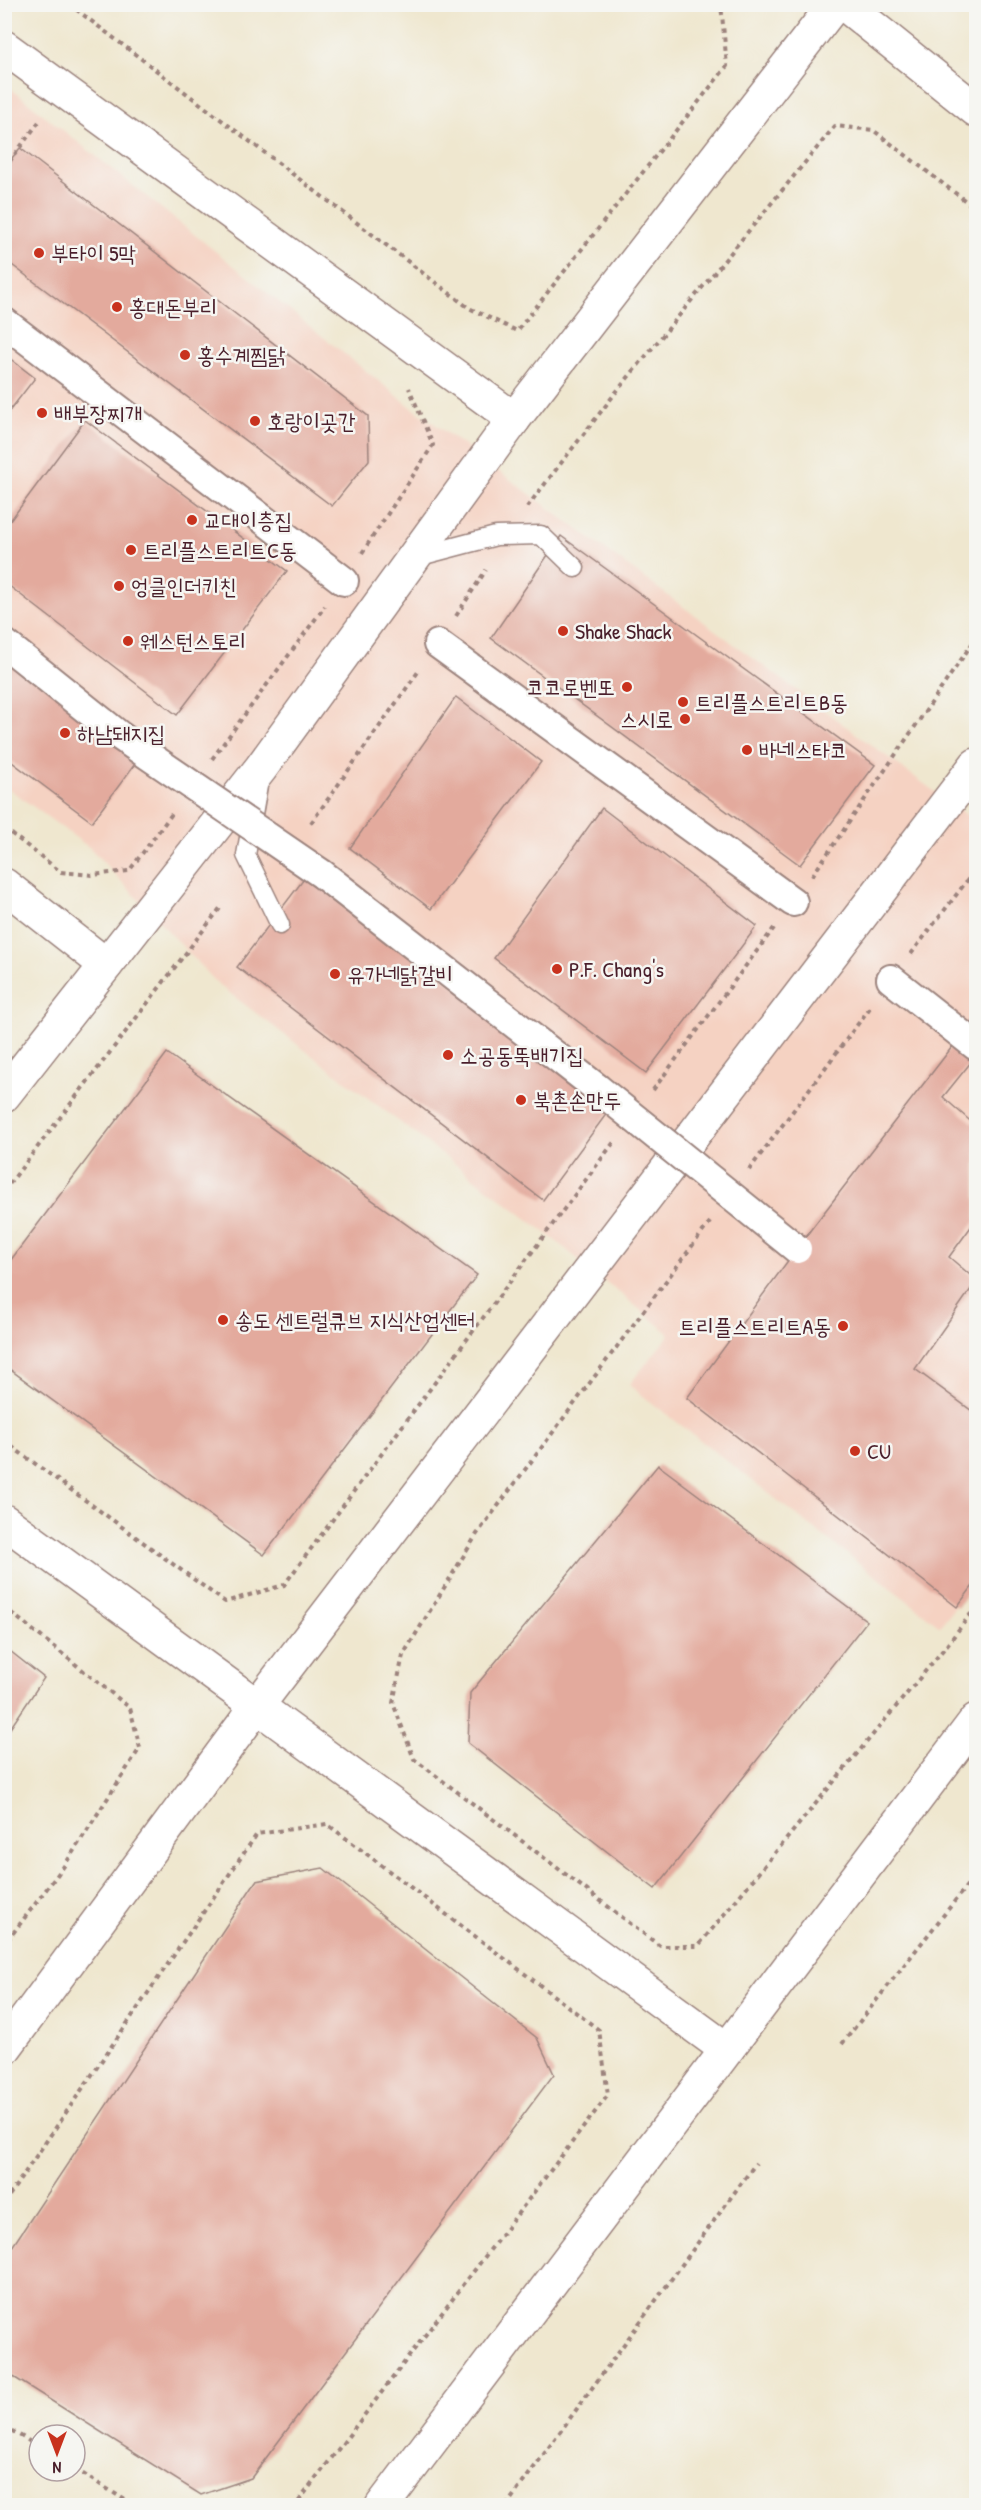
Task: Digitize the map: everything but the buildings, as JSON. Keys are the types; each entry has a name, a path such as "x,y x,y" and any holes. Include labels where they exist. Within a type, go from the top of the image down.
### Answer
{"street":[{"path":"4,1095 261,768 514,419 835,4"},
{"path":"844,4 976,110"},
{"path":"4,47 514,419"},
{"path":"4,322 344,580"},
{"path":"4,643 120,736 322,874 597,1088 797,1249"},
{"path":"438,644 793,902"},
{"path":"4,2049 257,1706 976,765"},
{"path":"4,885 106,965"},
{"path":"891,979 976,1046"},
{"path":"4,1521 726,2049"},
{"path":"382,2505 976,1720"}],"lane":[{"path":"415,557 496,536 541,535 574,568"},
{"path":"261,768 246,855 280,925"}],"path":[{"path":"69,4 469,308 517,331 727,66 721,4"},
{"path":"4,169 43,116"},
{"path":"523,512 617,391 835,126 873,130 976,209"},
{"path":"206,768 344,580 433,445"},
{"path":"311,823 438,644 486,570"},
{"path":"652,1092 793,902 976,638"},
{"path":"4,828 61,872 92,875 129,871 178,806"},
{"path":"747,1172 976,868"},
{"path":"4,1191 221,907"},
{"path":"4,979 8,982 4,997"},
{"path":"4,1441 225,1602 284,1585 617,1139"},
{"path":"711,1220 477,1534 403,1654 393,1703 414,1759 660,1946 698,1946 976,1607"},
{"path":"4,1607 130,1708 140,1748 64,1866 4,1945"},
{"path":"4,2203 257,1834 327,1824 600,2030 608,2095 296,2505"},
{"path":"842,2044 976,1874"},
{"path":"506,2505 756,2163"},
{"path":"4,2426 27,2440"},
{"path":"87,2476 135,2505"}],"shaded area":[{"path":"5,84 410,406 976,822 976,1579 940,1626 629,1385 670,1334 546,1233 219,985 90,848 5,786"}],"place":[{"name":"부타이 5막","path":"39,253"},
{"name":"홍대돈부리","path":"117,307"},
{"name":"홍수계찜닭","path":"185,355"},
{"name":"배부장찌개","path":"42,413"},
{"name":"호랑이곳간","path":"255,421"},
{"name":"교대이층집","path":"192,520"},
{"name":"트리플스트리트C동","path":"131,550"},
{"name":"엉클인더키친","path":"119,586"},
{"name":"Shake Shack","path":"563,631"},
{"name":"웨스턴스토리","path":"128,641"},
{"name":"코코로벤또","path":"627,687"},
{"name":"트리플스트리트B동","path":"683,702"},
{"name":"스시로","path":"685,719"},
{"name":"하남돼지집","path":"65,733"},
{"name":"바네스타코","path":"747,750"},
{"name":"P.F. Chang's","path":"557,969"},
{"name":"유가네닭갈비","path":"335,974"},
{"name":"소공동뚝배기집","path":"448,1055"},
{"name":"북촌손만두","path":"521,1100"},
{"name":"송도 센트럴큐브 지식산업센터","path":"223,1320"},
{"name":"트리플스트리트A동","path":"843,1326"},
{"name":"CU","path":"855,1451"}]}
